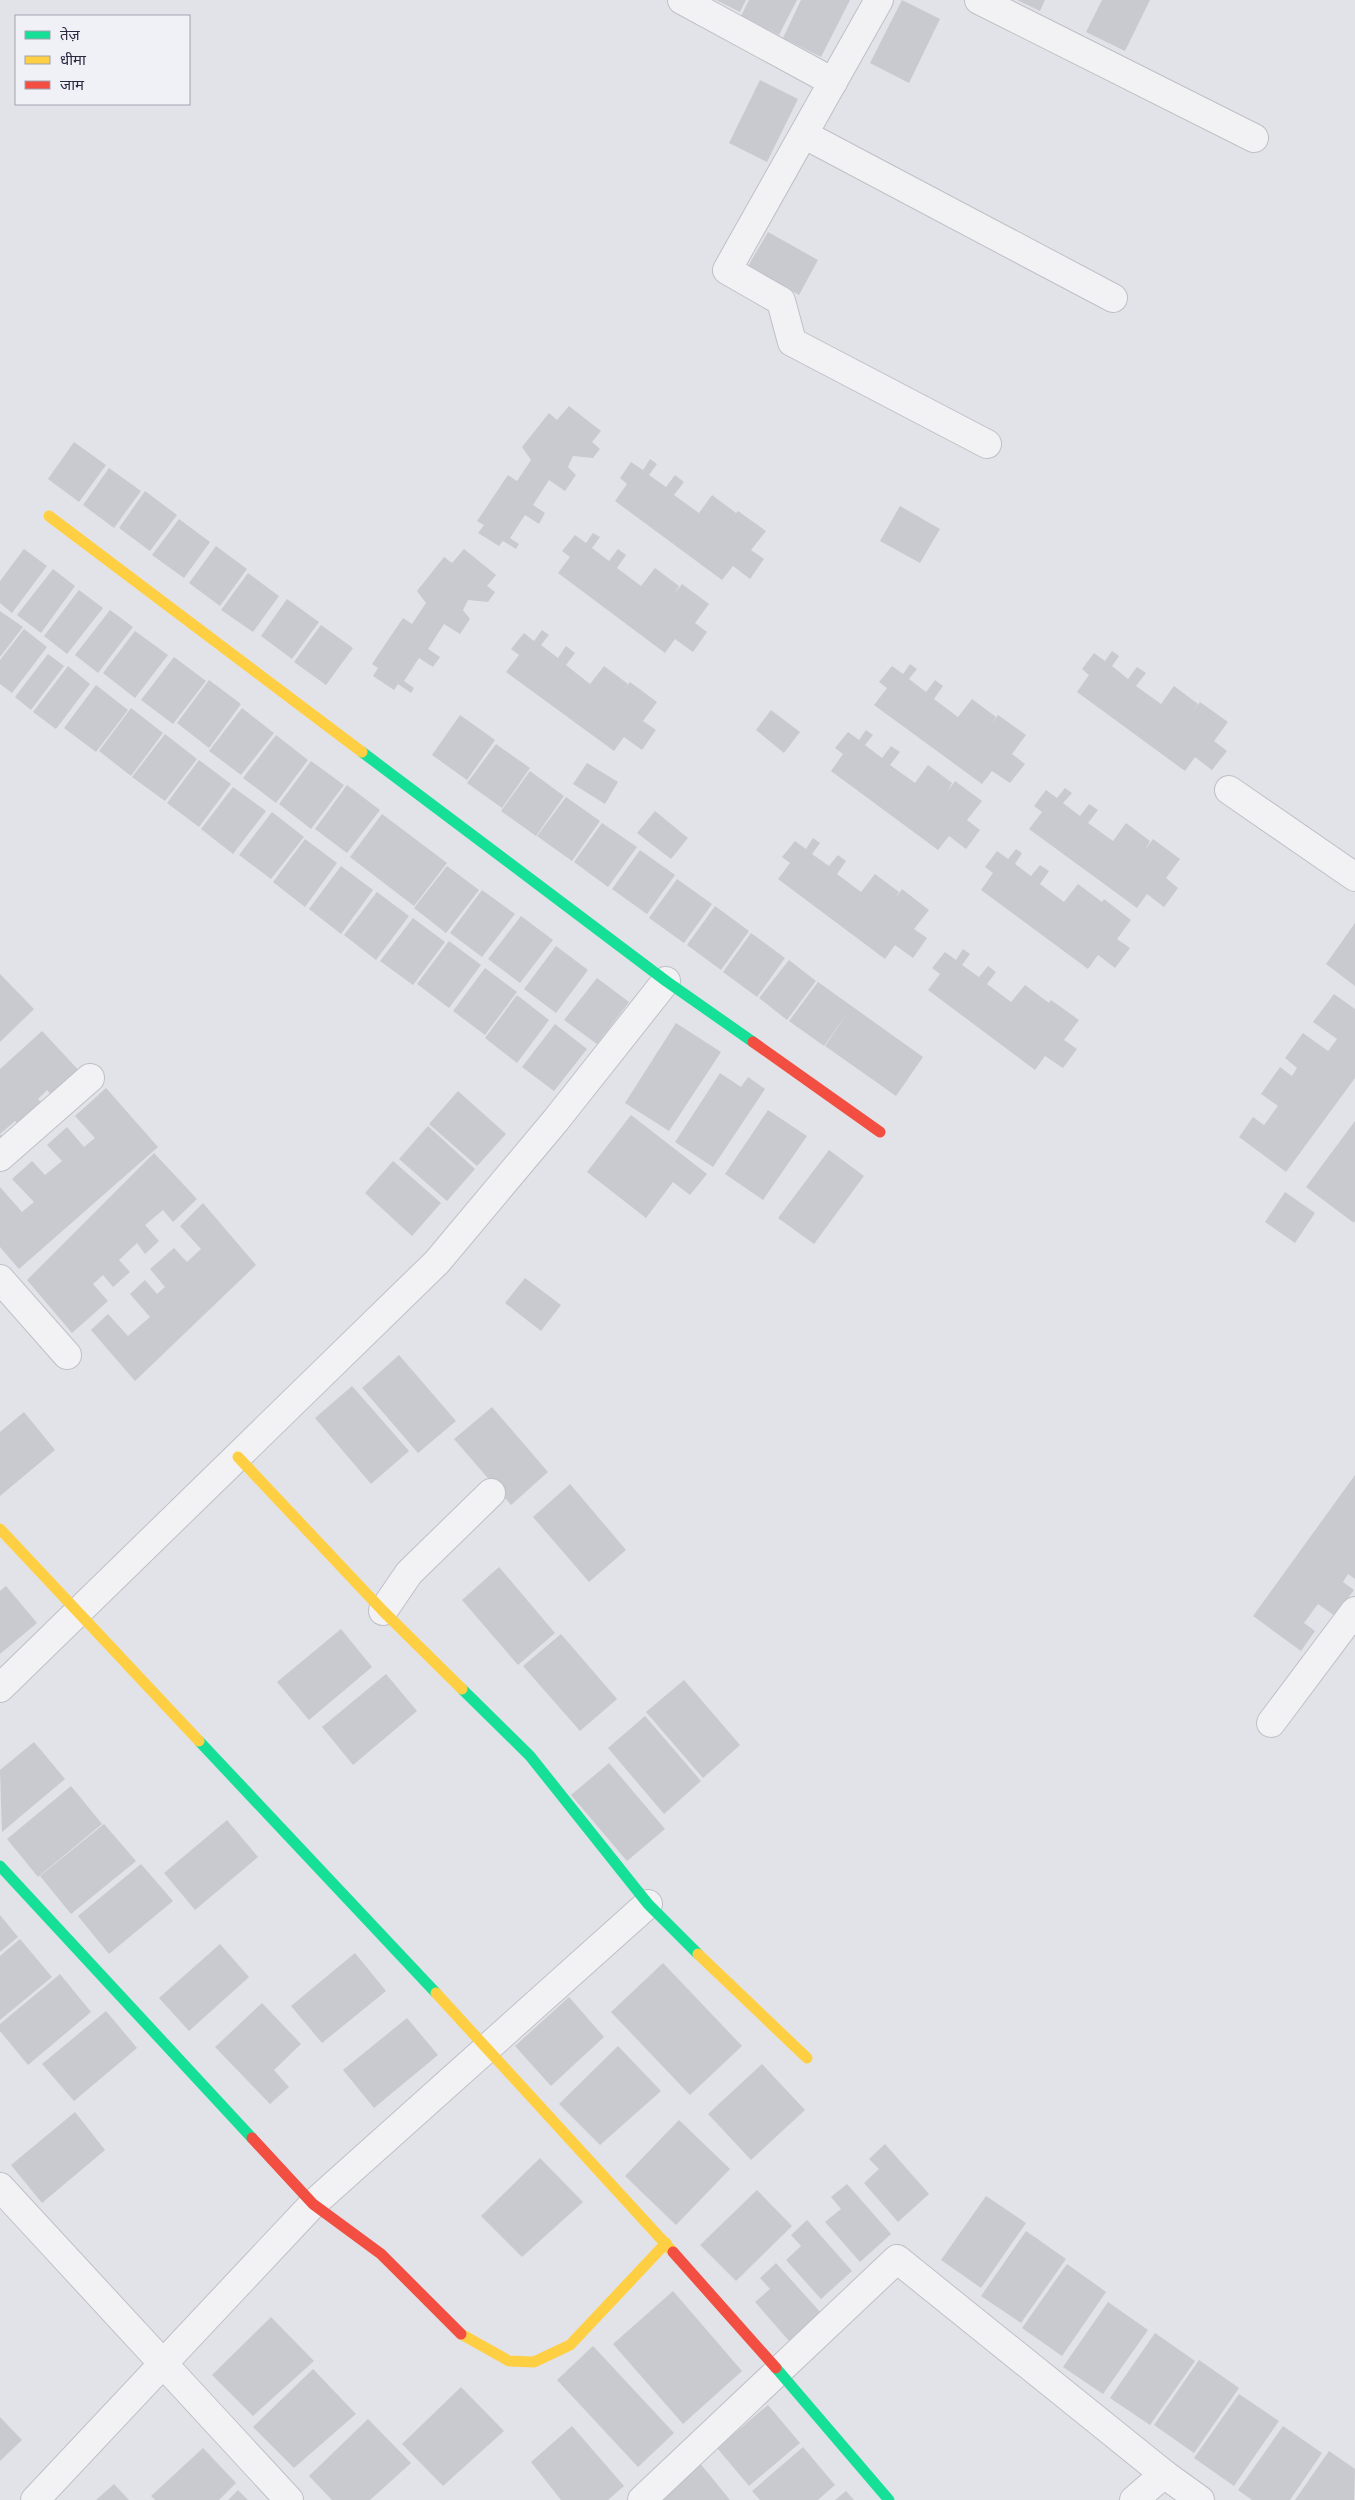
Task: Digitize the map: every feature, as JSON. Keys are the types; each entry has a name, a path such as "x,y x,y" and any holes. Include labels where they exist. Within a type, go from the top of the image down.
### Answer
{"street":[{"path":"682,0 833,82"},
{"path":"879,0 805,136 727,270 780,301 792,342 988,444"},
{"path":"980,0 1254,138"},
{"path":"805,136 1113,298"},
{"path":"49,516 666,981 880,1132"},
{"path":"1230,790 1355,877"},
{"path":"0,1688 438,1262 556,1120 666,981"},
{"path":"0,1157 90,1078"},
{"path":"0,1279 67,1355"},
{"path":"238,1457 383,1611 530,1756 648,1904 807,2058"},
{"path":"383,1611 408,1573 491,1493"},
{"path":"0,1529 486,2047 666,2243 780,2370 889,2500"},
{"path":"1271,1723 1355,1611"},
{"path":"0,1866 313,2204 380,2254 461,2334 509,2362 534,2362 570,2345 666,2243"},
{"path":"35,2500 161,2363 313,2204 486,2047 648,1904"},
{"path":"0,2187 288,2500"},
{"path":"642,2500 897,2259 1164,2474 1200,2500"},
{"path":"1134,2500 1164,2474"}],"building":[{"path":"716,0 746,0 740,12"},
{"path":"749,0 797,0 779,35 741,16"},
{"path":"801,0 850,0 821,57 783,38"},
{"path":"902,0 940,19 909,83 870,63"},
{"path":"1017,0 1045,0 1040,11"},
{"path":"1102,0 1150,0 1125,51 1086,32"},
{"path":"760,80 798,99 767,162 729,143"},
{"path":"768,232 818,260 799,295 748,266"},
{"path":"569,406 601,431 592,442 600,449 593,458 573,456 568,467 576,475 565,491 549,480 533,505 545,513 539,524 525,515 510,538 519,544 516,549 503,541 499,546 478,533 484,525 477,521 508,475 517,481 531,460 522,447 549,413 557,420"},
{"path":"74,442 106,465 79,502 48,479"},
{"path":"650,459 657,464 649,475 666,487 675,475 684,482 674,495 699,513 712,495 736,513 731,519 738,511 766,531 751,550 764,559 750,579 733,566 722,580 615,501 627,484 620,478 631,462 643,470"},
{"path":"109,468 141,491 114,528 83,505"},
{"path":"145,491 177,515 150,551 119,528"},
{"path":"900,506 940,529 920,563 880,541"},
{"path":"179,519 210,542 184,578 152,555"},
{"path":"593,533 600,537 592,548 609,561 618,549 626,555 617,568 641,586 655,568 679,586 674,594 682,584 709,604 695,623 707,632 693,652 675,639 665,653 558,573 570,557 562,551 575,535 586,543"},
{"path":"216,546 247,569 220,606 189,583"},
{"path":"24,549 47,566 12,613 0,603 0,581"},
{"path":"464,549 496,575 487,586 495,592 488,602 468,600 463,610 470,619 460,634 444,624 428,649 440,657 433,667 419,658 404,681 414,688 411,693 398,684 394,690 373,676 378,668 372,664 403,618 412,624 426,603 417,591 444,557 452,563"},
{"path":"53,569 75,586 41,633 17,615"},
{"path":"248,573 279,596 253,632 221,610"},
{"path":"79,590 103,608 67,654 44,636"},
{"path":"287,599 319,622 292,659 261,636"},
{"path":"110,610 133,627 98,673 75,655"},
{"path":"0,611 23,627 0,657"},
{"path":"321,625 353,648 326,685 294,662"},
{"path":"24,629 47,647 12,693 0,684 0,660"},
{"path":"542,630 549,635 541,645 558,658 566,646 575,653 566,665 590,684 604,666 628,684 622,692 630,682 657,702 643,721 656,730 642,750 624,737 614,751 506,672 519,655 511,649 524,633 534,641"},
{"path":"135,631 168,655 135,698 103,673"},
{"path":"1112,651 1119,656 1112,666 1128,679 1137,667 1146,673 1136,686 1161,704 1174,686 1198,704 1192,713 1200,702 1228,722 1214,741 1227,751 1212,770 1195,757 1185,771 1077,692 1089,675 1082,669 1094,653 1105,661"},
{"path":"48,654 64,666 31,710 15,697"},
{"path":"174,657 206,681 173,724 141,700"},
{"path":"910,664 917,669 909,679 926,692 935,680 943,686 934,699 958,717 972,699 996,717 990,726 998,715 1026,735 1012,754 1025,764 1010,783 992,771 982,784 874,705 887,688 879,682 892,666 903,674"},
{"path":"68,666 90,684 56,729 33,712"},
{"path":"209,680 241,704 209,748 177,723"},
{"path":"96,685 128,710 96,752 64,728"},
{"path":"131,708 163,733 131,776 99,751"},
{"path":"242,708 274,733 241,775 209,751"},
{"path":"771,710 800,732 784,753 756,730"},
{"path":"460,715 495,740 467,780 432,755"},
{"path":"866,730 873,735 865,745 882,758 891,746 900,752 890,765 915,783 928,765 952,783 947,792 955,781 982,801 967,820 980,830 966,849 949,836 938,850 831,771 843,754 835,748 848,732 859,740"},
{"path":"165,734 197,759 165,801 132,777"},
{"path":"276,735 308,760 276,803 243,778"},
{"path":"496,744 530,768 502,808 467,783"},
{"path":"199,760 231,784 199,827 167,803"},
{"path":"311,761 344,785 311,829 279,804"},
{"path":"587,763 618,782 605,804 573,784"},
{"path":"530,771 564,796 536,836 501,811"},
{"path":"347,785 380,810 347,853 315,829"},
{"path":"233,787 266,811 233,854 201,829"},
{"path":"1065,788 1072,793 1063,803 1080,816 1089,804 1098,810 1088,823 1113,841 1126,823 1150,841 1145,850 1153,839 1180,859 1166,878 1178,888 1164,907 1147,894 1137,908 1029,829 1042,812 1034,806 1046,790 1057,798"},
{"path":"566,797 600,821 572,861 537,836"},
{"path":"655,811 688,838 671,859 637,833"},
{"path":"272,812 304,837 271,879 239,855"},
{"path":"382,814 447,863 414,906 350,857"},
{"path":"602,823 637,847 608,887 574,862"},
{"path":"813,838 820,843 812,854 829,866 838,855 846,861 837,874 861,892 875,874 899,892 894,900 902,889 929,910 914,929 927,938 913,958 895,945 885,959 778,879 790,863 782,857 795,841 806,849"},
{"path":"305,839 337,863 305,907 273,882"},
{"path":"1016,849 1022,853 1015,864 1031,876 1040,865 1049,871 1040,884 1064,902 1078,884 1102,902 1104,899 1131,920 1117,939 1130,948 1115,968 1098,955 1088,969 981,890 993,873 985,867 997,851 1008,859"},
{"path":"640,850 675,875 647,914 612,889"},
{"path":"341,866 373,890 341,934 309,909"},
{"path":"447,866 479,890 446,933 414,908"},
{"path":"677,879 712,904 684,943 649,918"},
{"path":"482,890 515,914 482,957 450,933"},
{"path":"377,892 409,916 376,960 344,935"},
{"path":"715,906 749,931 721,970 687,945"},
{"path":"521,916 553,940 520,983 488,959"},
{"path":"413,918 445,942 413,985 380,961"},
{"path":"1355,923 1355,986 1326,964"},
{"path":"751,933 785,958 757,997 723,972"},
{"path":"449,941 481,965 449,1008 417,984"},
{"path":"556,946 588,970 556,1013 524,989"},
{"path":"963,949 970,954 962,965 979,977 988,966 996,972 987,984 1011,1002 1025,985 1049,1003 1051,1000 1079,1020 1064,1040 1077,1049 1063,1068 1045,1056 1035,1070 928,990 940,974 932,968 945,952 956,960"},
{"path":"789,960 816,981 787,1020 759,998"},
{"path":"485,968 517,992 485,1035 453,1011"},
{"path":"0,974 34,1009 0,1042"},
{"path":"597,978 629,1002 597,1044 564,1020"},
{"path":"818,982 923,1057 896,1096 825,1046 850,1009 824,1046 789,1021"},
{"path":"1334,994 1355,1009 1355,1078 1286,1172 1239,1137 1253,1117 1264,1125 1278,1106 1261,1094 1280,1067 1292,1076 1297,1068 1285,1058 1303,1033 1328,1051 1337,1039 1313,1022"},
{"path":"517,995 549,1020 517,1063 485,1038"},
{"path":"676,1023 721,1052 669,1131 625,1103"},
{"path":"555,1024 587,1049 554,1091 522,1067"},
{"path":"42,1031 84,1076 57,1101 47,1090 38,1099 49,1110 25,1132 15,1121 0,1134 0,1069"},
{"path":"720,1073 741,1087 748,1077 765,1089 713,1167 675,1142"},
{"path":"106,1088 158,1147 19,1269 0,1247 0,1187 22,1212 34,1202 12,1179 32,1161 45,1175 62,1161 47,1145 67,1127 84,1147 95,1138 75,1116"},
{"path":"458,1091 506,1134 477,1166 429,1124"},
{"path":"768,1110 807,1136 763,1200 725,1174"},
{"path":"631,1115 707,1174 690,1195 673,1182 646,1218 587,1172"},
{"path":"1355,1121 1355,1221 1354,1223 1306,1187"},
{"path":"428,1126 475,1169 447,1201 399,1159"},
{"path":"0,1134 5,1140 0,1144"},
{"path":"829,1150 864,1176 814,1244 778,1218"},
{"path":"154,1153 197,1199 173,1222 163,1210 145,1225 159,1241 145,1254 137,1243 119,1260 130,1272 113,1287 103,1275 93,1284 108,1301 72,1333 27,1280"},
{"path":"393,1161 441,1203 412,1236 365,1193"},
{"path":"1285,1192 1315,1213 1295,1243 1265,1222"},
{"path":"203,1203 256,1265 135,1381 91,1330 108,1314 128,1336 150,1317 130,1294 145,1280 157,1294 165,1287 150,1269 174,1248 187,1262 201,1249 180,1226"},
{"path":"525,1278 561,1305 541,1331 505,1303"},
{"path":"399,1355 456,1421 418,1453 362,1388"},
{"path":"352,1386 409,1451 371,1484 315,1418"},
{"path":"492,1407 548,1472 511,1505 454,1439"},
{"path":"24,1412 55,1450 0,1496 0,1432"},
{"path":"1355,1475 1355,1579 1348,1574 1343,1582 1354,1590 1335,1616 1318,1604 1304,1623 1315,1631 1301,1651 1253,1616"},
{"path":"570,1484 626,1550 589,1582 533,1517"},
{"path":"499,1567 555,1633 518,1665 462,1600"},
{"path":"6,1586 37,1623 0,1654 0,1591"},
{"path":"341,1629 372,1667 309,1720 277,1682"},
{"path":"561,1634 617,1699 580,1731 523,1666"},
{"path":"386,1674 417,1711 353,1765 322,1727"},
{"path":"684,1680 740,1745 703,1778 646,1712"},
{"path":"645,1716 701,1781 664,1814 608,1748"},
{"path":"34,1742 65,1779 2,1832 0,1770"},
{"path":"609,1763 665,1829 627,1861 571,1795"},
{"path":"71,1786 102,1824 38,1877 7,1839"},
{"path":"227,1820 258,1857 195,1910 164,1873"},
{"path":"104,1824 136,1861 71,1914 40,1876"},
{"path":"141,1864 173,1901 109,1954 78,1916"},
{"path":"0,1915 18,1937 0,1952"},
{"path":"20,1939 52,1977 0,2020 0,1956"},
{"path":"220,1944 249,1977 189,2031 159,1998"},
{"path":"355,1953 386,1991 322,2043 291,2006"},
{"path":"663,1963 742,2046 690,2095 611,2012"},
{"path":"60,1974 91,2012 28,2065 0,2031 0,2024"},
{"path":"569,1997 604,2037 551,2086 515,2046"},
{"path":"262,2003 301,2044 274,2070 289,2087 270,2104 215,2047"},
{"path":"106,2011 137,2048 74,2101 42,2064"},
{"path":"407,2018 438,2055 374,2108 343,2070"},
{"path":"618,2046 661,2091 600,2145 559,2104"},
{"path":"762,2064 805,2110 751,2160 708,2114"},
{"path":"75,2112 105,2150 42,2203 11,2165"},
{"path":"679,2120 730,2169 676,2225 625,2176"},
{"path":"885,2144 929,2194 898,2222 864,2183 879,2169 869,2159"},
{"path":"540,2158 583,2202 522,2257 481,2216"},
{"path":"847,2184 891,2234 860,2262 825,2222 841,2209 831,2197"},
{"path":"757,2190 792,2226 736,2281 700,2245"},
{"path":"986,2196 1026,2223 981,2288 941,2260"},
{"path":"807,2220 852,2271 821,2299 786,2260 801,2246 791,2235"},
{"path":"1026,2231 1066,2259 1021,2323 981,2296"},
{"path":"776,2263 821,2313 789,2341 755,2302 770,2289 760,2278"},
{"path":"1067,2264 1106,2292 1062,2356 1022,2328"},
{"path":"673,2291 742,2371 683,2424 613,2344"},
{"path":"1108,2302 1148,2330 1103,2394 1063,2367"},
{"path":"271,2317 314,2361 253,2416 212,2375"},
{"path":"1155,2333 1195,2361 1150,2425 1110,2398"},
{"path":"593,2346 674,2433 638,2467 557,2380"},
{"path":"1199,2360 1239,2388 1194,2453 1154,2425"},
{"path":"313,2369 356,2414 294,2468 253,2427"},
{"path":"461,2387 504,2431 443,2486 402,2444"},
{"path":"1239,2394 1279,2421 1234,2486 1194,2458"},
{"path":"768,2405 800,2443 749,2486 717,2448"},
{"path":"0,2417 22,2440 0,2461"},
{"path":"368,2419 411,2463 370,2500 332,2500 309,2476"},
{"path":"572,2426 624,2486 608,2500 561,2500 531,2462"},
{"path":"1283,2426 1322,2453 1290,2500 1252,2500 1238,2490"},
{"path":"803,2447 835,2485 818,2500 760,2500 752,2491"},
{"path":"203,2448 236,2483 219,2500 155,2500 151,2496"},
{"path":"1329,2451 1355,2469 1354,2500 1295,2500"},
{"path":"699,2462 730,2500 654,2500"},
{"path":"114,2484 129,2500 96,2500"},
{"path":"238,2490 248,2500 228,2500"},
{"path":"846,2491 854,2500 835,2500"}],"traffic: fast":[{"path":"362,752 666,981 753,1042"},
{"path":"462,1689 530,1756 648,1904 698,1954"},
{"path":"199,1741 436,1993"},
{"path":"0,1866 252,2138"},
{"path":"776,2368 889,2500"}],"traffic: slow":[{"path":"49,516 362,752"},
{"path":"238,1457 383,1611 462,1689"},
{"path":"0,1529 199,1741"},
{"path":"698,1954 807,2058"},
{"path":"436,1993 673,2252"},
{"path":"461,2334 509,2361 534,2362 570,2345 666,2243"}],"traffic: jam":[{"path":"753,1042 880,1132"},
{"path":"252,2138 313,2204 381,2254 461,2334"},
{"path":"673,2252 776,2368"}]}
